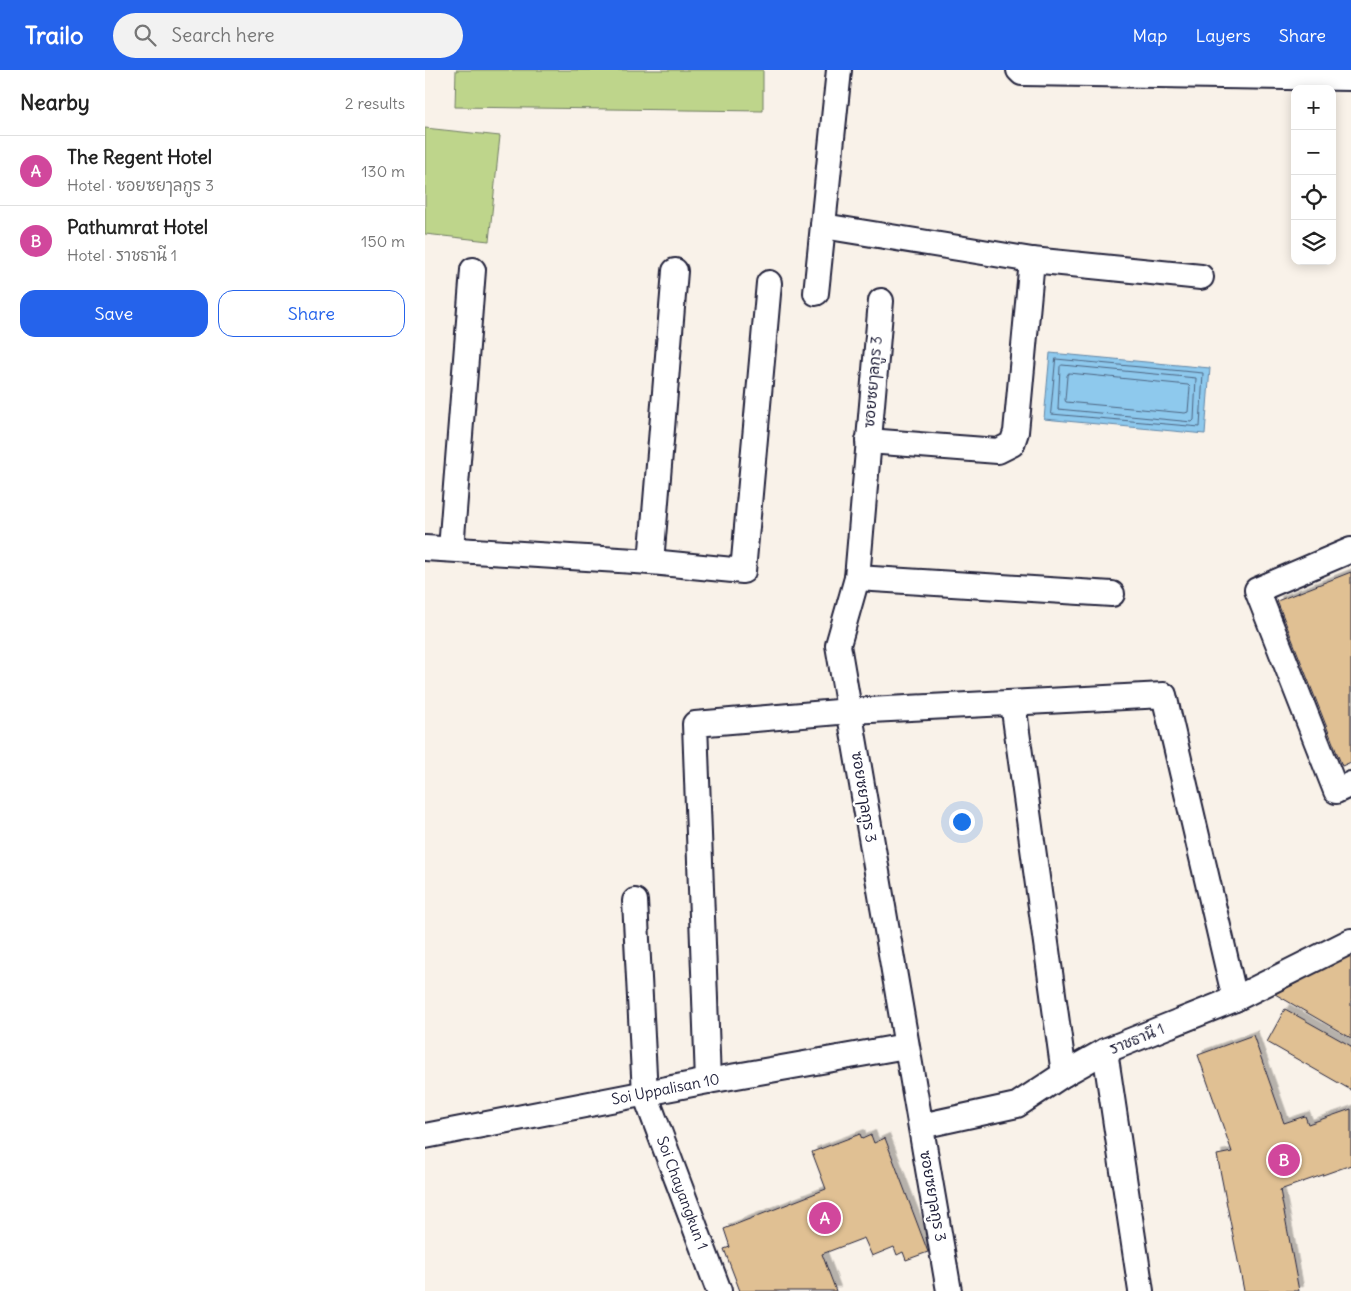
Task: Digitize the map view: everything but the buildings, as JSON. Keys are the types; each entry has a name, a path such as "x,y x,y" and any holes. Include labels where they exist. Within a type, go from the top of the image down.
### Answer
{"street":[{"path":"816,293 839,70"},
{"path":"1019,70 1022,73 1351,78"},
{"path":"823,226 1032,260 1201,277"},
{"path":"868,441 998,451 1012,444 1016,432 1032,260"},
{"path":"451,550 473,270"},
{"path":"651,562 675,271"},
{"path":"425,548 651,562 743,572 769,283"},
{"name":"ซอยซยๅลกูร 3","path":"881,301 857,578 838,646 949,1291"},
{"path":"1351,550 1257,590 1336,791 1351,784"},
{"path":"857,578 1111,594"},
{"path":"708,1081 695,724 850,711 1164,696 1235,999"},
{"path":"1013,703 1064,1074"},
{"name":"Soi Chayangkun 1","path":"635,900 645,1094 719,1291"},
{"name":"ราชธานี 1","path":"921,1126 1017,1105 1064,1074 1105,1051 1235,999 1351,941"},
{"name":"Soi Uppalisan 10","path":"425,1136 708,1081 906,1046"},
{"path":"1105,1051 1141,1291"}],"green space":[{"path":"456,70 763,70 763,111 455,107"},
{"path":"425,128 500,136 489,241 425,234"}],"water":[{"path":"1050,353 1210,368 1205,434 1044,419"}],"place":[{"name":"Pathumrat Hotel","path":"1284,1160"},
{"name":"The Regent Hotel","path":"825,1218"}]}
